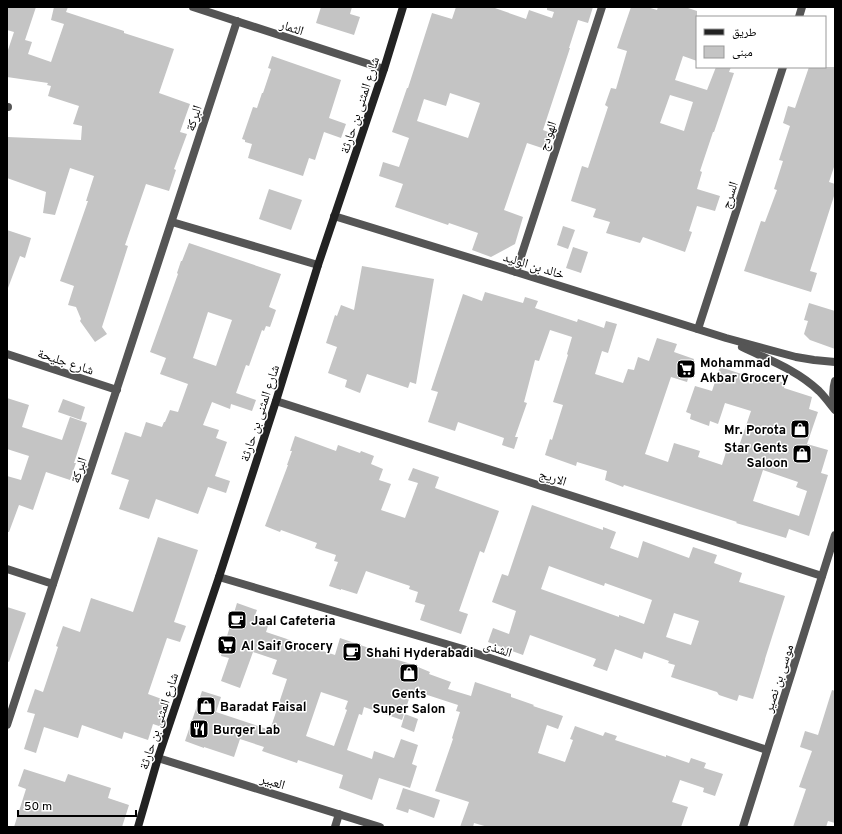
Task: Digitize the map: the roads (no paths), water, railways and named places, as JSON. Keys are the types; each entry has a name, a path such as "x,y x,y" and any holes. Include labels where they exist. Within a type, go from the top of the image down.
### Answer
{"street":[{"name":"الثمار","path":"193,7 384,69"},
{"name":"شارع المثنى بن حارثة","path":"138,827 158,758 219,577 318,265 384,69 403,7"},
{"name":"الهودج","path":"516,272 602,7"},
{"name":"البركة","path":"7,725 237,21"},
{"name":"السرج","path":"698,329 782,68"},
{"name":"خالد بن الوليد","path":"334,216 726,338 796,357 835,362"},
{"path":"172,222 318,265"},
{"name":"خالد بن الوليد","path":"726,338 804,379 820,392 835,410"},
{"name":"شارع جليحة","path":"7,354 117,390"},
{"path":"835,382 833,398 835,410"},
{"name":"الاريج","path":"276,401 822,576"},
{"name":"موسى بن نصير","path":"743,827 835,535"},
{"path":"7,569 53,584"},
{"name":"الشذى","path":"219,577 463,649 767,750"},
{"name":"العبير","path":"158,758 380,827"},
{"path":"335,827 339,814"}],"place":[{"name":"Mohammad Akbar Grocery","path":"686,369"},
{"name":"Mr. Porota","path":"800,429"},
{"name":"Star Gents Saloon","path":"802,454"},
{"name":"Jaal Cafeteria","path":"237,620"},
{"name":"Al Saif Grocery","path":"227,645"},
{"name":"Shahi Hyderabadi","path":"352,652"},
{"name":"Gents Super Salon","path":"409,673"},
{"name":"Baradat Faisal","path":"206,706"},
{"name":"Burger Lab","path":"199,729"}]}
